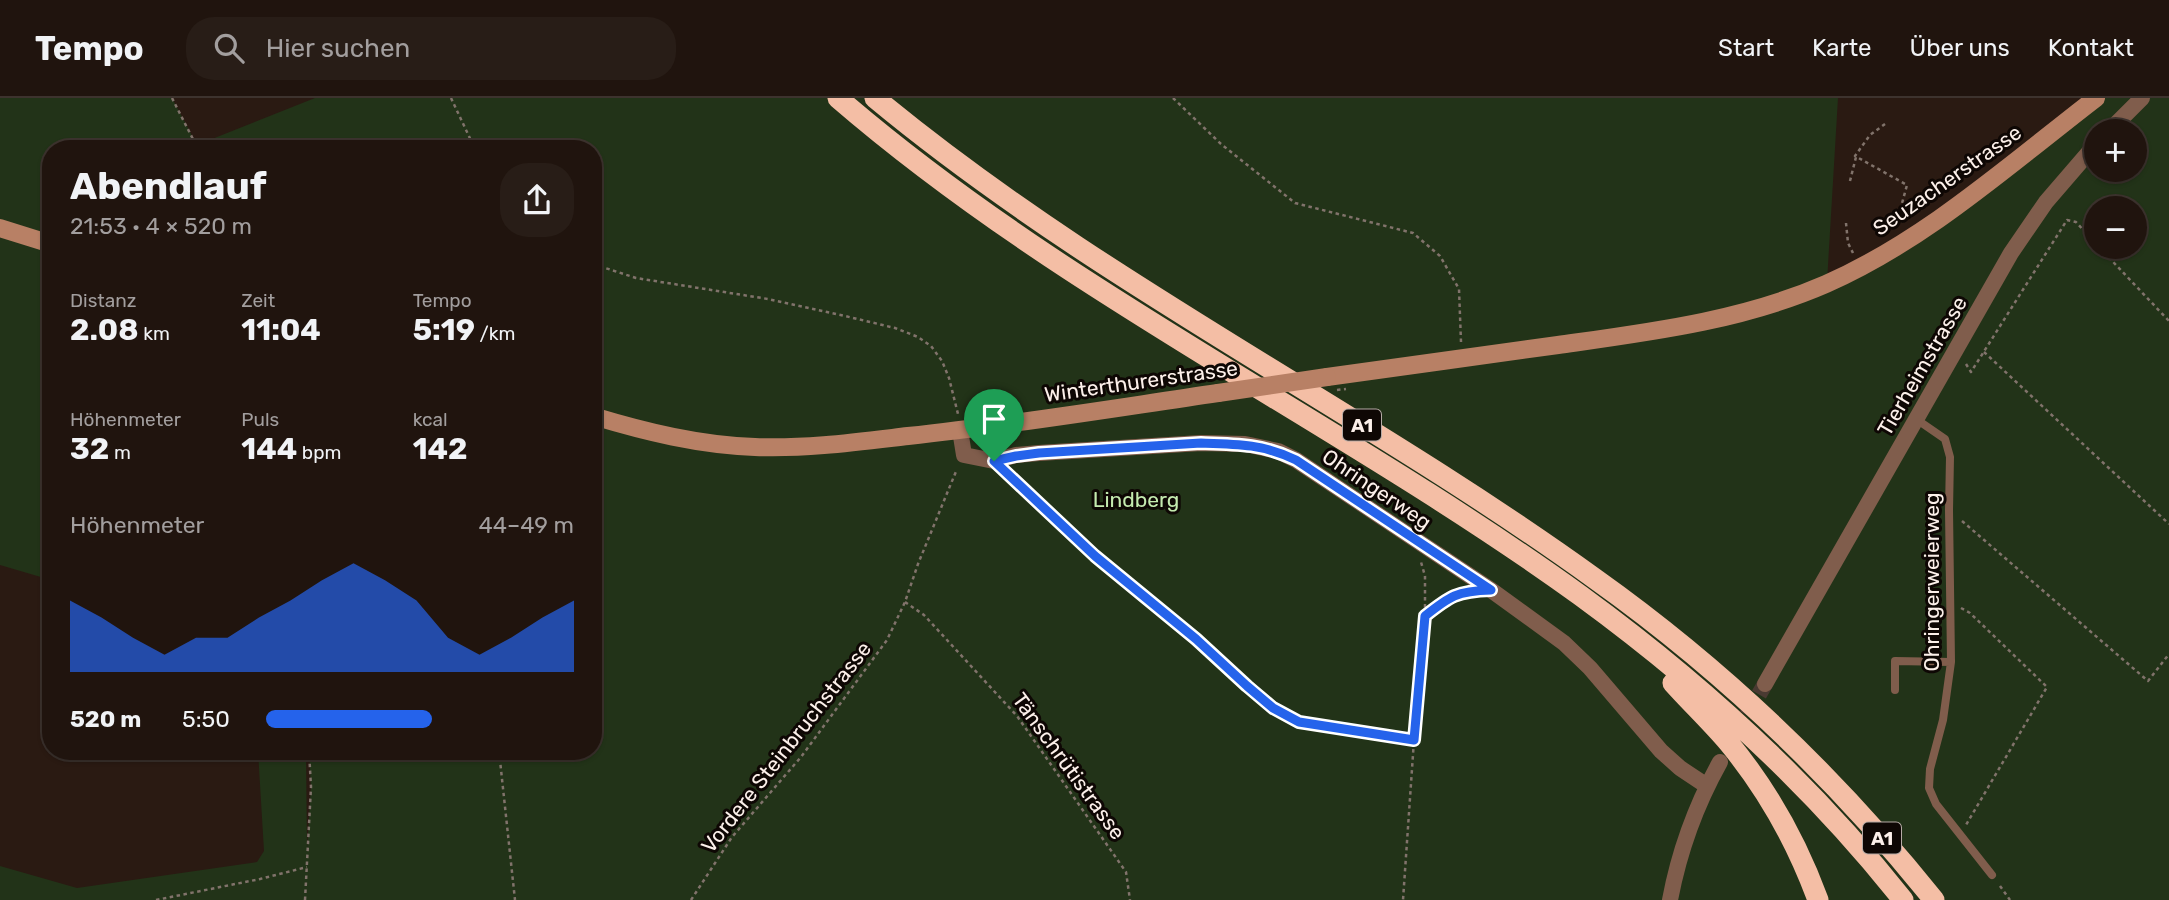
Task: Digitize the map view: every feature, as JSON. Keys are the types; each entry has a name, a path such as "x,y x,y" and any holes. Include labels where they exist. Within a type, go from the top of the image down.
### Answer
{"highway":[{"name":"A1","path":"838,98 954,190 1072,272 1474,523 1625,630 1692,684 1781,765 1841,827 1903,900"},
{"name":"A1","path":"875,98 954,161 1058,235 1173,310 1478,498 1622,598 1707,666 1798,748 1871,825 1934,900"},
{"name":"A1","path":"1625,630 1708,720 1748,769 1787,831 1818,900"}],"main road":[{"name":"Seuzacherstrasse","path":"1697,324 1783,300 1827,283 1865,264 1933,222 2096,98"},
{"path":"0,228 42,241"},
{"name":"Winterthurerstrasse","path":"602,418 709,443 754,447 817,446 960,430 1697,324"}],"street":[{"path":"2121,119 2142,98"},
{"name":"Tierheimstrasse","path":"1765,684 2019,240 2055,190 2084,157"},
{"path":"960,430 964,455"},
{"name":"Ohringerweg","path":"964,455 994,461 1039,453 1201,443 1264,447 1296,460 1491,590 1572,650 1661,751 1707,786"},
{"path":"1670,900 1684,843 1707,786 1720,762"}],"lane":[{"name":"Ohringerweierweg","path":"1916,419 1942,435 1951,457 1951,662 1943,720 1930,769 1929,788 1936,804 1992,875"},
{"path":"1895,690 1895,661 1951,662"}],"path":[{"path":"172,98 193,140"},
{"path":"451,98 471,140"},
{"path":"1173,98 1220,144 1295,203 1413,233 1440,256 1459,289 1462,358"},
{"path":"1850,181 1856,157 1854,156 1870,135 1885,124"},
{"path":"1856,157 1907,186 1902,200 1901,216"},
{"path":"1955,351 1971,372 2067,220 2076,222 2084,230"},
{"path":"1846,222 1847,243 1855,254"},
{"path":"2111,259 2169,321"},
{"path":"602,267 636,278 768,299 895,328 918,337 931,346 942,361 956,402"},
{"path":"1984,352 2169,524"},
{"name":"Vordere Steinbruchstrasse","path":"691,900 732,837 801,757 887,640 964,455"},
{"path":"994,461 1095,556 1196,639 1273,708 1299,722 1414,740"},
{"path":"1949,510 2148,681 2169,654"},
{"path":"1404,900 1425,616 1424,576 1415,540"},
{"path":"1425,616 1449,597 1469,590 1491,590"},
{"path":"1949,601 1970,612 2047,687 1959,833"},
{"name":"Tänschrütistrasse","path":"905,602 924,615 1017,716 1126,872 1130,900"},
{"path":"305,900 311,787 310,760"},
{"path":"500,760 515,900"},
{"path":"156,900 307,867"},
{"path":"1992,875 2010,900"}],"green space":[{"name":"Lindberg","path":"0,98 172,98 194,140 42,140 42,577 0,565"},
{"name":"Lindberg","path":"315,98 1838,98 1827,282 1865,264 2096,98 2169,98 2169,900 0,900 0,866 77,888 257,862 264,851 259,760 306,760 307,850 311,787 310,760 602,760 602,140 210,140"}],"tunnel":[{"path":"1735,736 1765,684"}],"route":[{"path":"1201,443 1264,447 1296,460 1491,590 1469,590 1449,597 1425,616 1414,740 1299,722 1273,708 1196,639 1095,556 994,461 1039,453 1201,443"}]}
